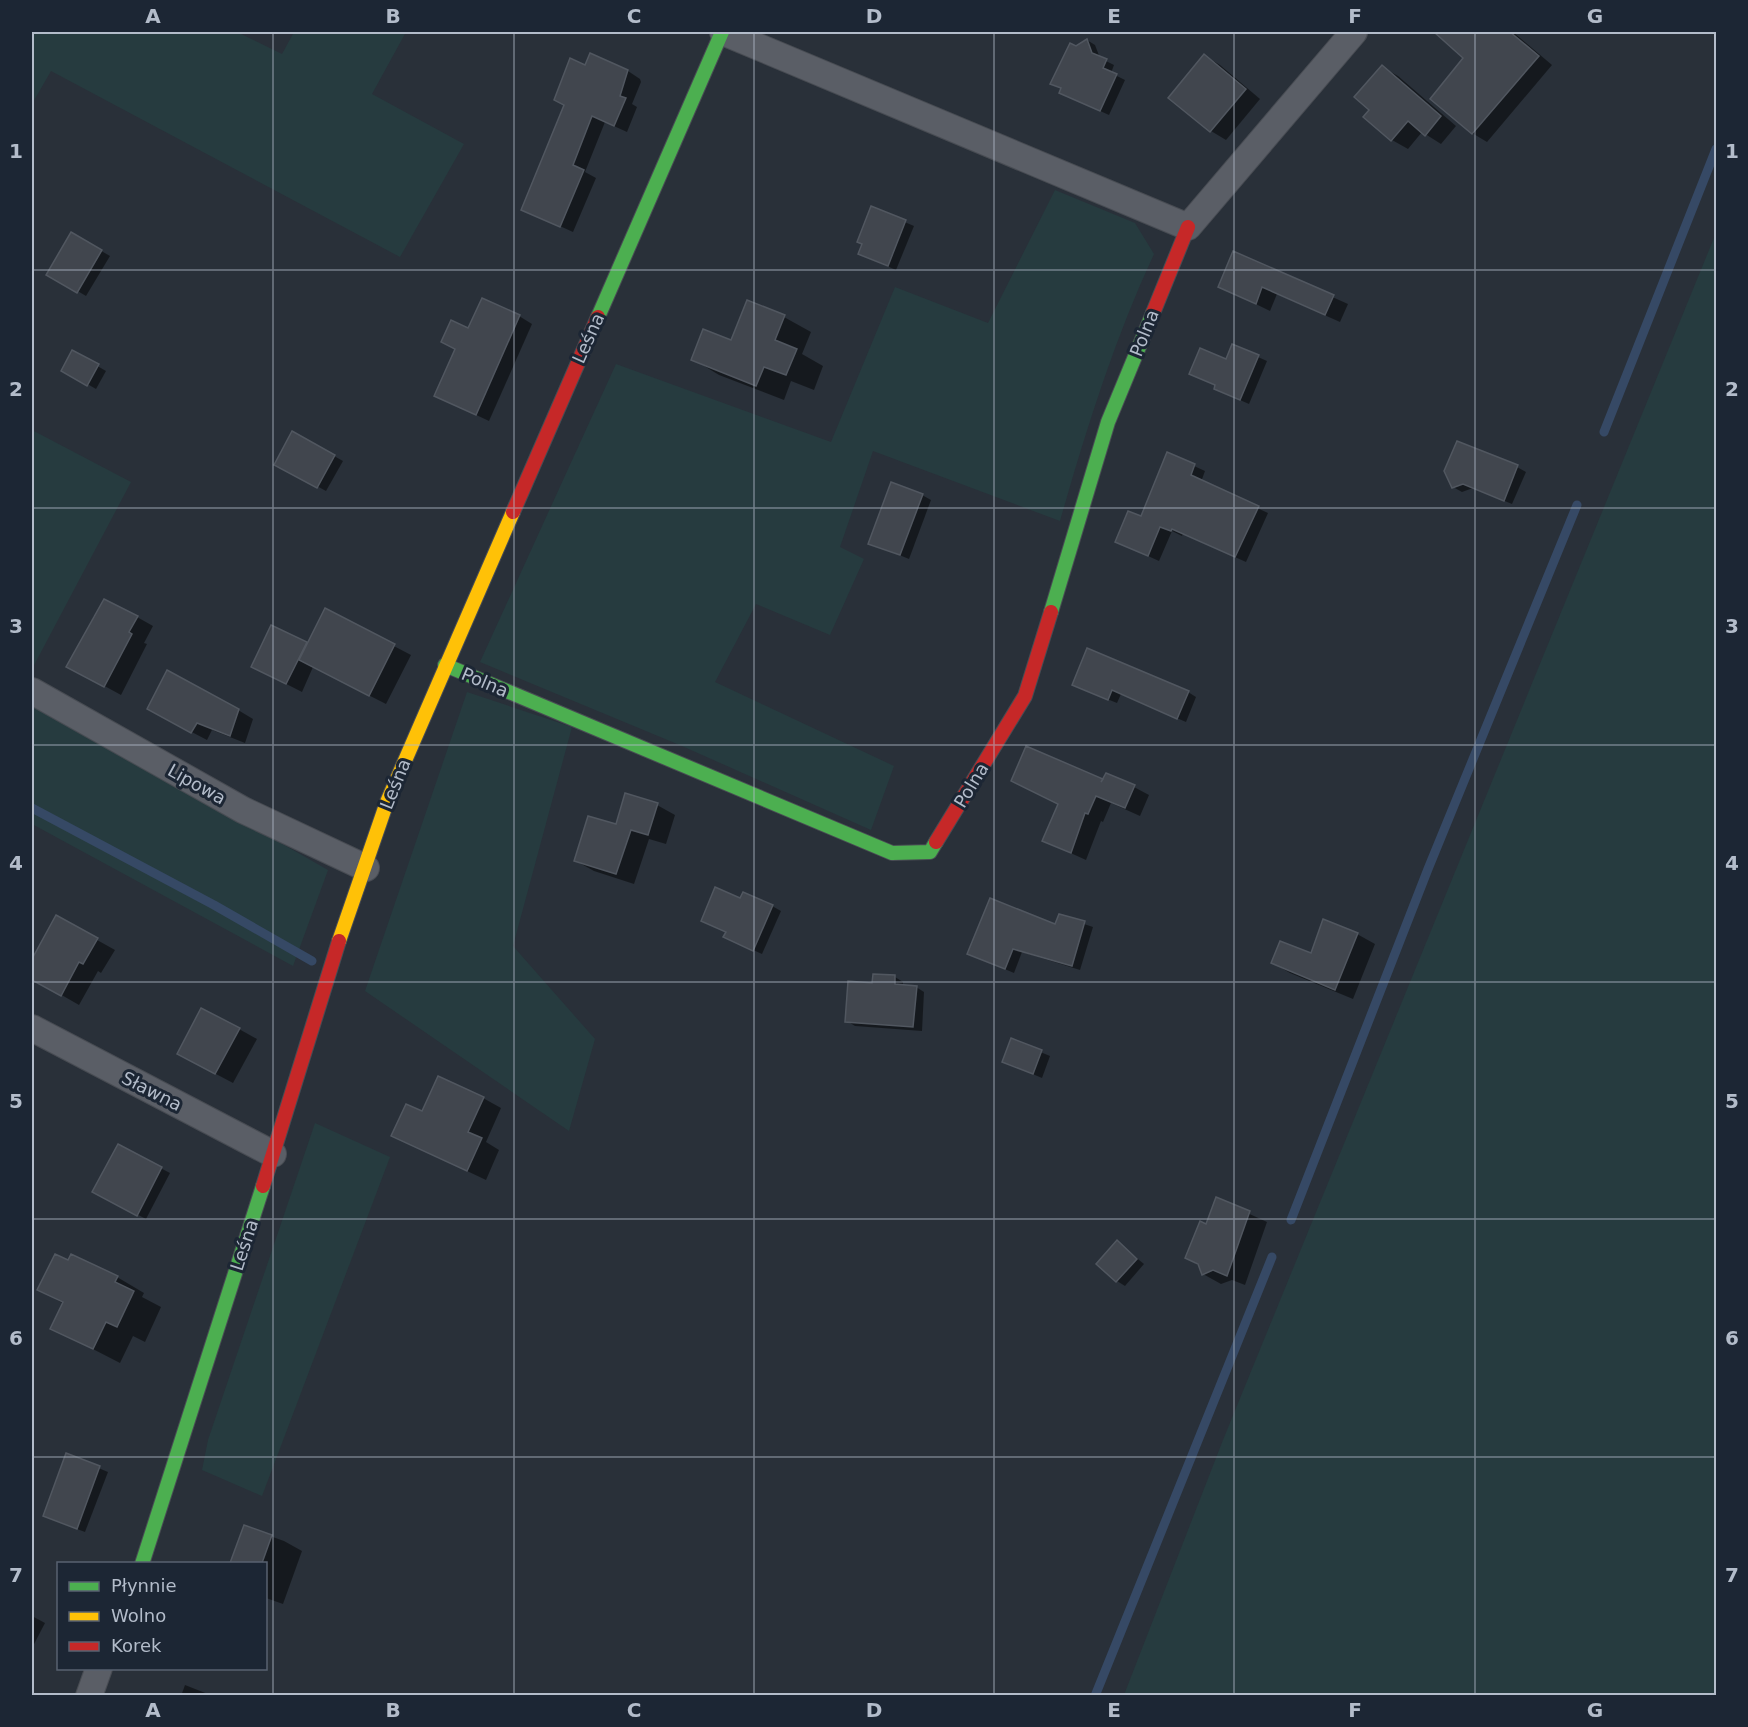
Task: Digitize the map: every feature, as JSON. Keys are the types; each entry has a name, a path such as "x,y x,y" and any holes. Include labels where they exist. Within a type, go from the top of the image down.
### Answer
{"street":[{"path":"723,32 1188,227"},
{"name":"Leśna","path":"142,1562 273,1154 325,980 366,868 387,802 444,665 723,32"},
{"name":"Polna","path":"444,665 892,853 930,852 1025,696 1108,422 1188,227 1354,32"},
{"name":"Lipowa","path":"32,691 243,810 366,868"},
{"name":"Sławna","path":"32,1028 273,1154"},
{"path":"89,1695 98,1670"}],"green space":[{"path":"32,32 237,32 282,54 294,32 406,32 372,94 464,144 400,257 51,71 32,104"},
{"path":"1055,190 1135,223 1154,254 1126,319 1102,386 1060,521 873,451 840,547 864,559 830,635 756,604 715,682 894,766 871,830 682,746 480,662 616,364 831,442 895,287 988,323"},
{"path":"1716,233 1716,1695 1124,1695 1223,1440"},
{"path":"32,430 131,482 32,669"},
{"path":"467,692 572,727 513,946 595,1039 569,1131 365,991"},
{"path":"32,701 328,870 293,966 32,824"},
{"path":"315,1123 390,1157 262,1496 202,1470 208,1440"}],"building":[{"path":"1434,32 1510,32 1539,56 1472,134 1430,99 1463,58"},
{"path":"1087,39 1092,53 1107,59 1103,68 1117,74 1100,111 1059,93 1061,88 1050,84 1070,43 1076,46"},
{"path":"590,53 628,70 620,96 626,98 614,126 592,116 573,165 584,170 560,227 521,210 564,105 554,100 570,58 585,65"},
{"path":"1204,54 1246,89 1210,132 1168,98"},
{"path":"1382,65 1441,116 1425,136 1408,121 1391,141 1363,117 1369,110 1354,97"},
{"path":"871,206 906,220 888,266 858,254 862,244 857,242"},
{"path":"71,232 102,250 77,293 46,275"},
{"path":"1233,251 1334,295 1325,315 1262,287 1256,304 1218,287"},
{"path":"482,298 520,315 476,415 434,396 455,349 441,342 451,320 468,328"},
{"path":"747,300 785,315 775,340 797,349 786,375 764,367 756,386 691,360 703,329 731,340"},
{"path":"1232,344 1259,355 1240,400 1214,389 1215,385 1189,374 1200,348 1226,359"},
{"path":"72,350 99,364 87,386 61,371"},
{"path":"292,431 335,455 317,488 274,465"},
{"path":"1457,441 1518,465 1504,501 1463,484 1452,488 1444,471"},
{"path":"1167,452 1195,464 1191,475 1259,506 1235,557 1172,529 1171,531 1160,527 1148,556 1115,542 1128,511 1141,516"},
{"path":"891,482 923,494 900,555 868,544"},
{"path":"104,599 138,616 129,632 132,634 104,687 66,667"},
{"path":"325,608 395,644 369,696 299,660"},
{"path":"271,625 307,642 286,684 251,667"},
{"path":"1087,648 1189,691 1177,719 1112,690 1108,700 1072,685"},
{"path":"167,670 239,709 230,736 197,723 191,733 147,709"},
{"path":"1026,746 1103,779 1106,773 1135,785 1125,808 1096,796 1088,814 1085,813 1071,853 1042,841 1058,804 1011,781"},
{"path":"625,793 658,803 648,835 631,830 616,874 574,861 588,816 616,824"},
{"path":"715,887 740,898 743,892 773,905 753,951 723,937 726,932 701,921"},
{"path":"990,898 1055,924 1059,914 1085,921 1072,966 1013,949 1005,969 967,954"},
{"path":"56,915 98,938 83,964 79,962 61,996 32,980 32,959"},
{"path":"1323,919 1358,933 1335,990 1271,963 1280,941 1311,953"},
{"path":"873,974 895,975 895,984 917,986 913,1027 845,1022 848,981 872,983"},
{"path":"201,1008 240,1028 215,1074 177,1054"},
{"path":"1011,1038 1042,1050 1033,1074 1002,1062"},
{"path":"438,1076 484,1097 468,1132 482,1138 467,1171 391,1136 406,1104 422,1111"},
{"path":"118,1144 162,1167 137,1216 92,1192"},
{"path":"1216,1197 1250,1211 1227,1276 1213,1270 1202,1275 1198,1264 1185,1258 1200,1221 1206,1224"},
{"path":"1117,1240 1137,1259 1116,1282 1096,1264"},
{"path":"55,1254 68,1260 71,1254 118,1276 115,1282 134,1291 117,1327 106,1322 93,1349 50,1329 63,1302 37,1290"},
{"path":"66,1453 100,1466 77,1529 43,1516"},
{"path":"244,1525 272,1535 262,1562 230,1562"}],"waterway":[{"path":"1604,432 1716,149"},
{"path":"1291,1220 1428,869 1577,505"},
{"path":"32,808 214,905 312,961"},
{"path":"1095,1696 1272,1257"}],"traffic: fast":[{"path":"598,317 722,32"},
{"path":"1051,612 1108,422 1153,313"},
{"path":"445,665 892,853 930,852 936,842"},
{"path":"143,1562 263,1186"}],"traffic: slow":[{"path":"339,941 387,802 513,512"}],"traffic: jam":[{"path":"1153,313 1188,227"},
{"path":"513,512 598,317"},
{"path":"936,842 1025,696 1051,612"},
{"path":"263,1186 339,941"}]}
